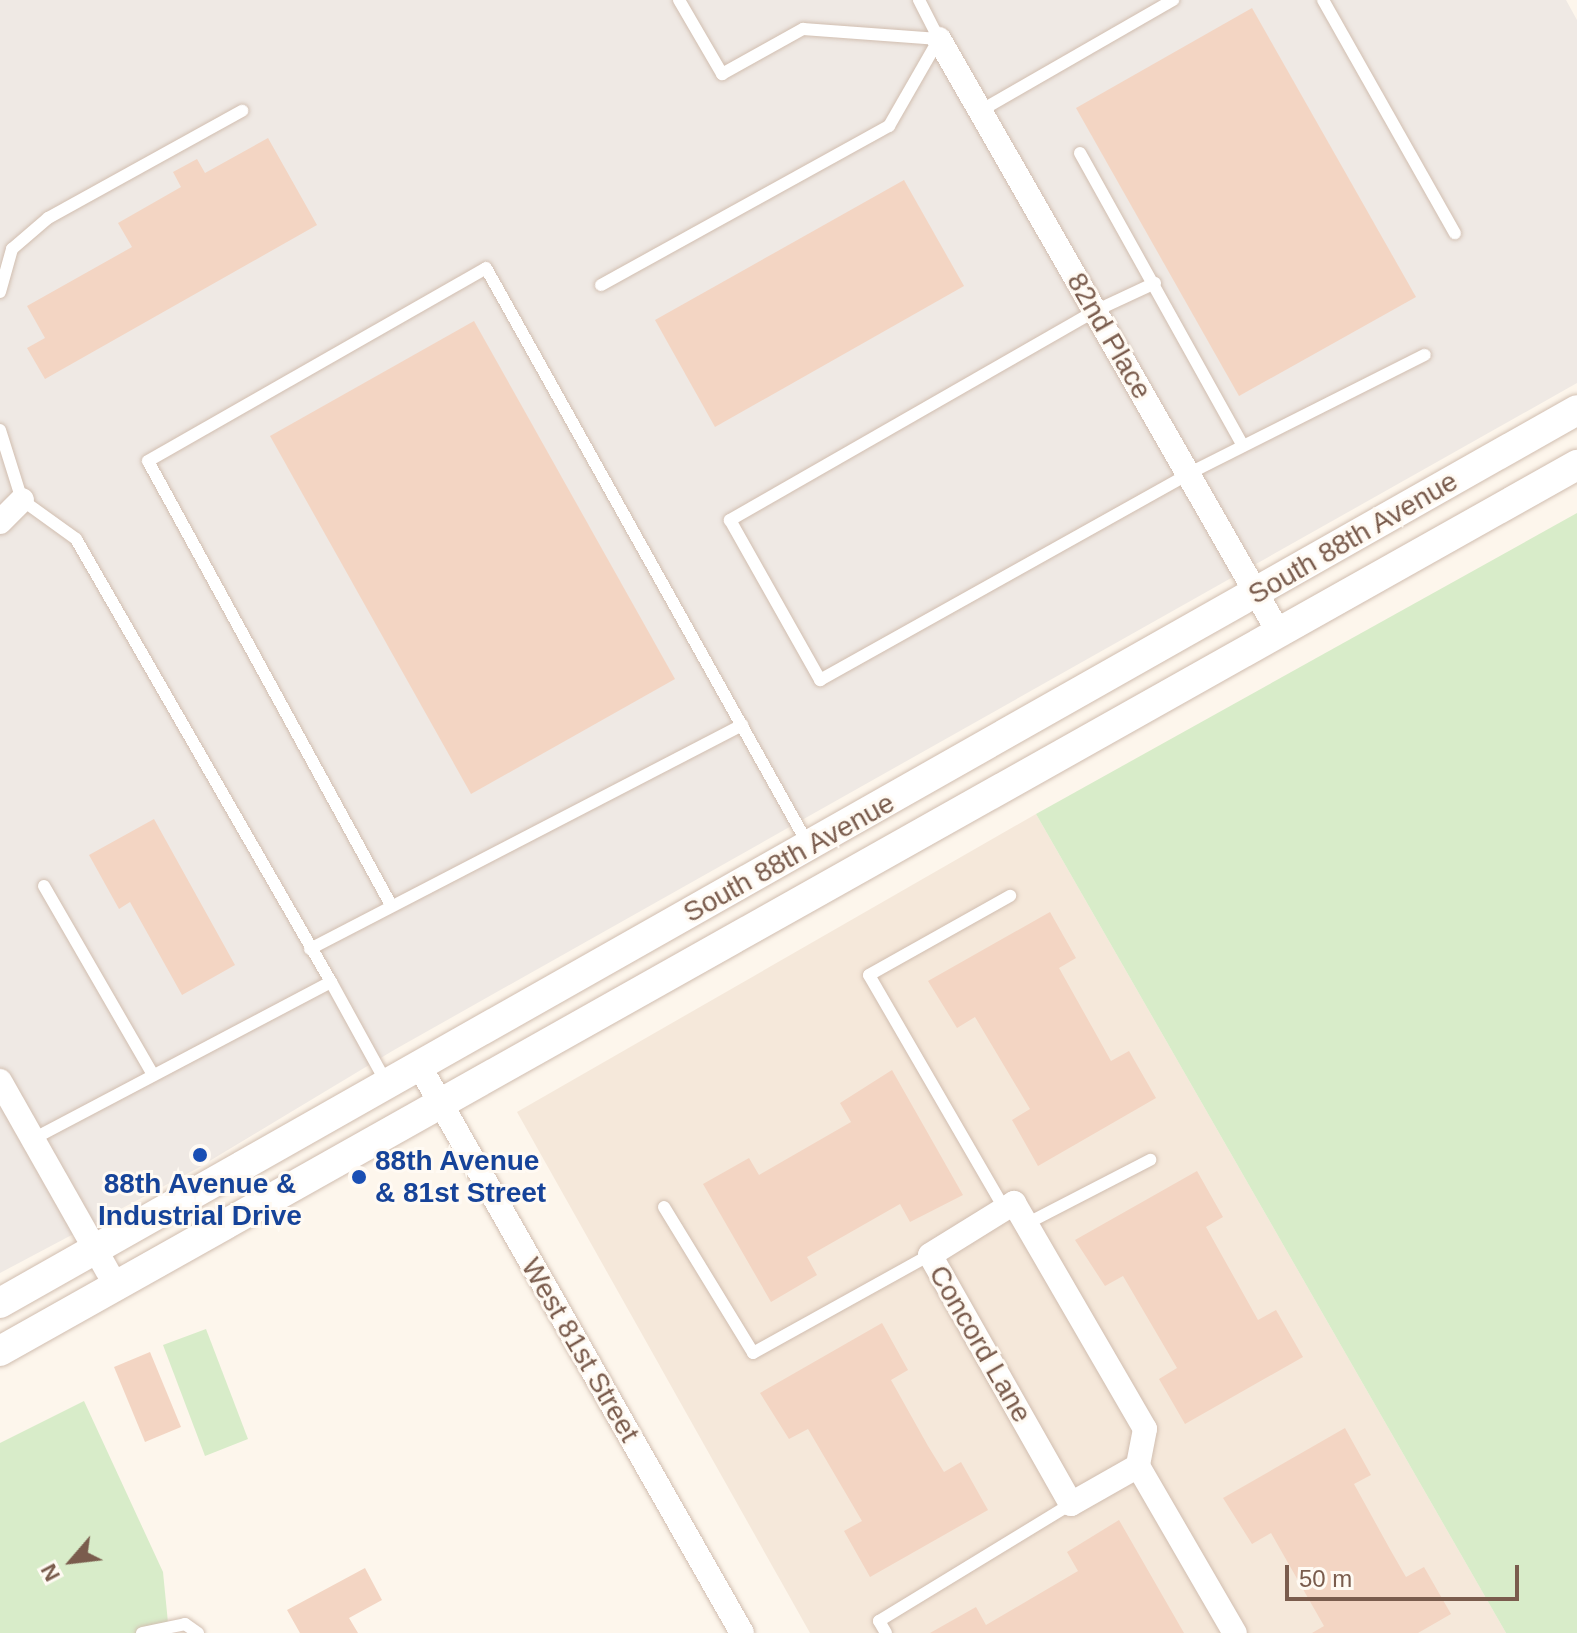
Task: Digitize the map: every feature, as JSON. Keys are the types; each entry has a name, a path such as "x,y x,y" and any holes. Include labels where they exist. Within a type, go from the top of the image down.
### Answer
{"street":[{"name":"82nd Place","path":"939,39 1279,633"},
{"name":"South 88th Avenue","path":"0,1303 1577,410"},
{"name":"South 88th Avenue","path":"0,1351 1577,465"},
{"path":"0,522 22,500"},
{"name":"West 81st Street","path":"420,1067 742,1633"},
{"path":"0,1081 116,1286"},
{"path":"1004,1208 1014,1203 1145,1429 1138,1466 1235,1633"},
{"name":"Concord Lane","path":"1004,1208 930,1255 1071,1504"},
{"path":"1071,1504 1138,1466"}],"lane":[{"path":"679,0 722,74 803,29 939,39"},
{"path":"919,0 939,39"},
{"path":"980,111 1173,0"},
{"path":"1323,0 1455,233"},
{"path":"601,285 889,126 939,39"},
{"path":"0,292 12,249 48,218 242,111"},
{"path":"1080,153 1243,446"},
{"path":"391,905 148,461 486,268 809,846"},
{"path":"1155,283 1095,311 730,520 820,680 1188,474 1425,355"},
{"path":"0,430 22,500 76,539 388,1085"},
{"path":"310,949 742,725"},
{"path":"44,886 153,1075"},
{"path":"1004,1208 869,975 1010,896"},
{"path":"33,1139 331,982"},
{"path":"1026,1224 1150,1160"},
{"path":"664,1207 753,1353 930,1255"},
{"path":"886,1633 879,1621 1071,1504"},
{"path":"142,1633 185,1624 198,1633"}],"shaded area":[{"path":"0,0 1566,0 1577,20 1577,383 394,1050 198,1168 0,1273"},
{"path":"1036,814 1506,1633 810,1633 517,1112"}],"green space":[{"path":"1577,513 1577,1633 1506,1633 1036,814"},
{"path":"206,1329 248,1439 205,1456 163,1345"},
{"path":"84,1401 163,1572 169,1633 0,1633 0,1443"}],"building":[{"path":"1252,8 1416,297 1239,396 1076,108"},
{"path":"268,138 317,225 45,379 27,348 45,338 27,306 132,247 118,223 181,187 173,172 197,159 205,173"},
{"path":"904,180 964,286 715,427 655,320"},
{"path":"474,321 675,679 471,794 270,436"},
{"path":"154,819 235,965 182,995 130,902 119,909 89,855"},
{"path":"1050,912 1076,958 1059,968 1111,1061 1129,1051 1156,1098 1038,1166 1012,1120 1030,1109 975,1017 957,1028 928,981"},
{"path":"892,1070 963,1195 910,1222 900,1204 807,1257 817,1275 771,1302 703,1184 749,1158 759,1175 851,1122 840,1103"},
{"path":"1197,1171 1223,1217 1206,1227 1258,1320 1276,1310 1303,1357 1185,1424 1159,1379 1177,1368 1123,1276 1105,1286 1075,1240"},
{"path":"882,1323 908,1370 891,1380 928,1446 944,1472 961,1462 988,1510 870,1577 844,1531 862,1521 808,1429 789,1439 760,1393"},
{"path":"150,1352 181,1427 145,1442 114,1367"},
{"path":"1345,1428 1371,1475 1354,1484 1391,1551 1406,1577 1424,1567 1451,1614 1418,1633 1312,1633 1324,1626 1271,1533 1252,1544 1223,1498"},
{"path":"1119,1520 1184,1633 930,1633 976,1607 986,1625 1078,1571 1067,1552"},
{"path":"365,1568 382,1600 349,1618 358,1633 300,1633 287,1610"}],"place":[{"name":"88th Avenue & Industrial Drive","path":"200,1155"},
{"name":"88th Avenue & 81st Street","path":"359,1177"}]}
